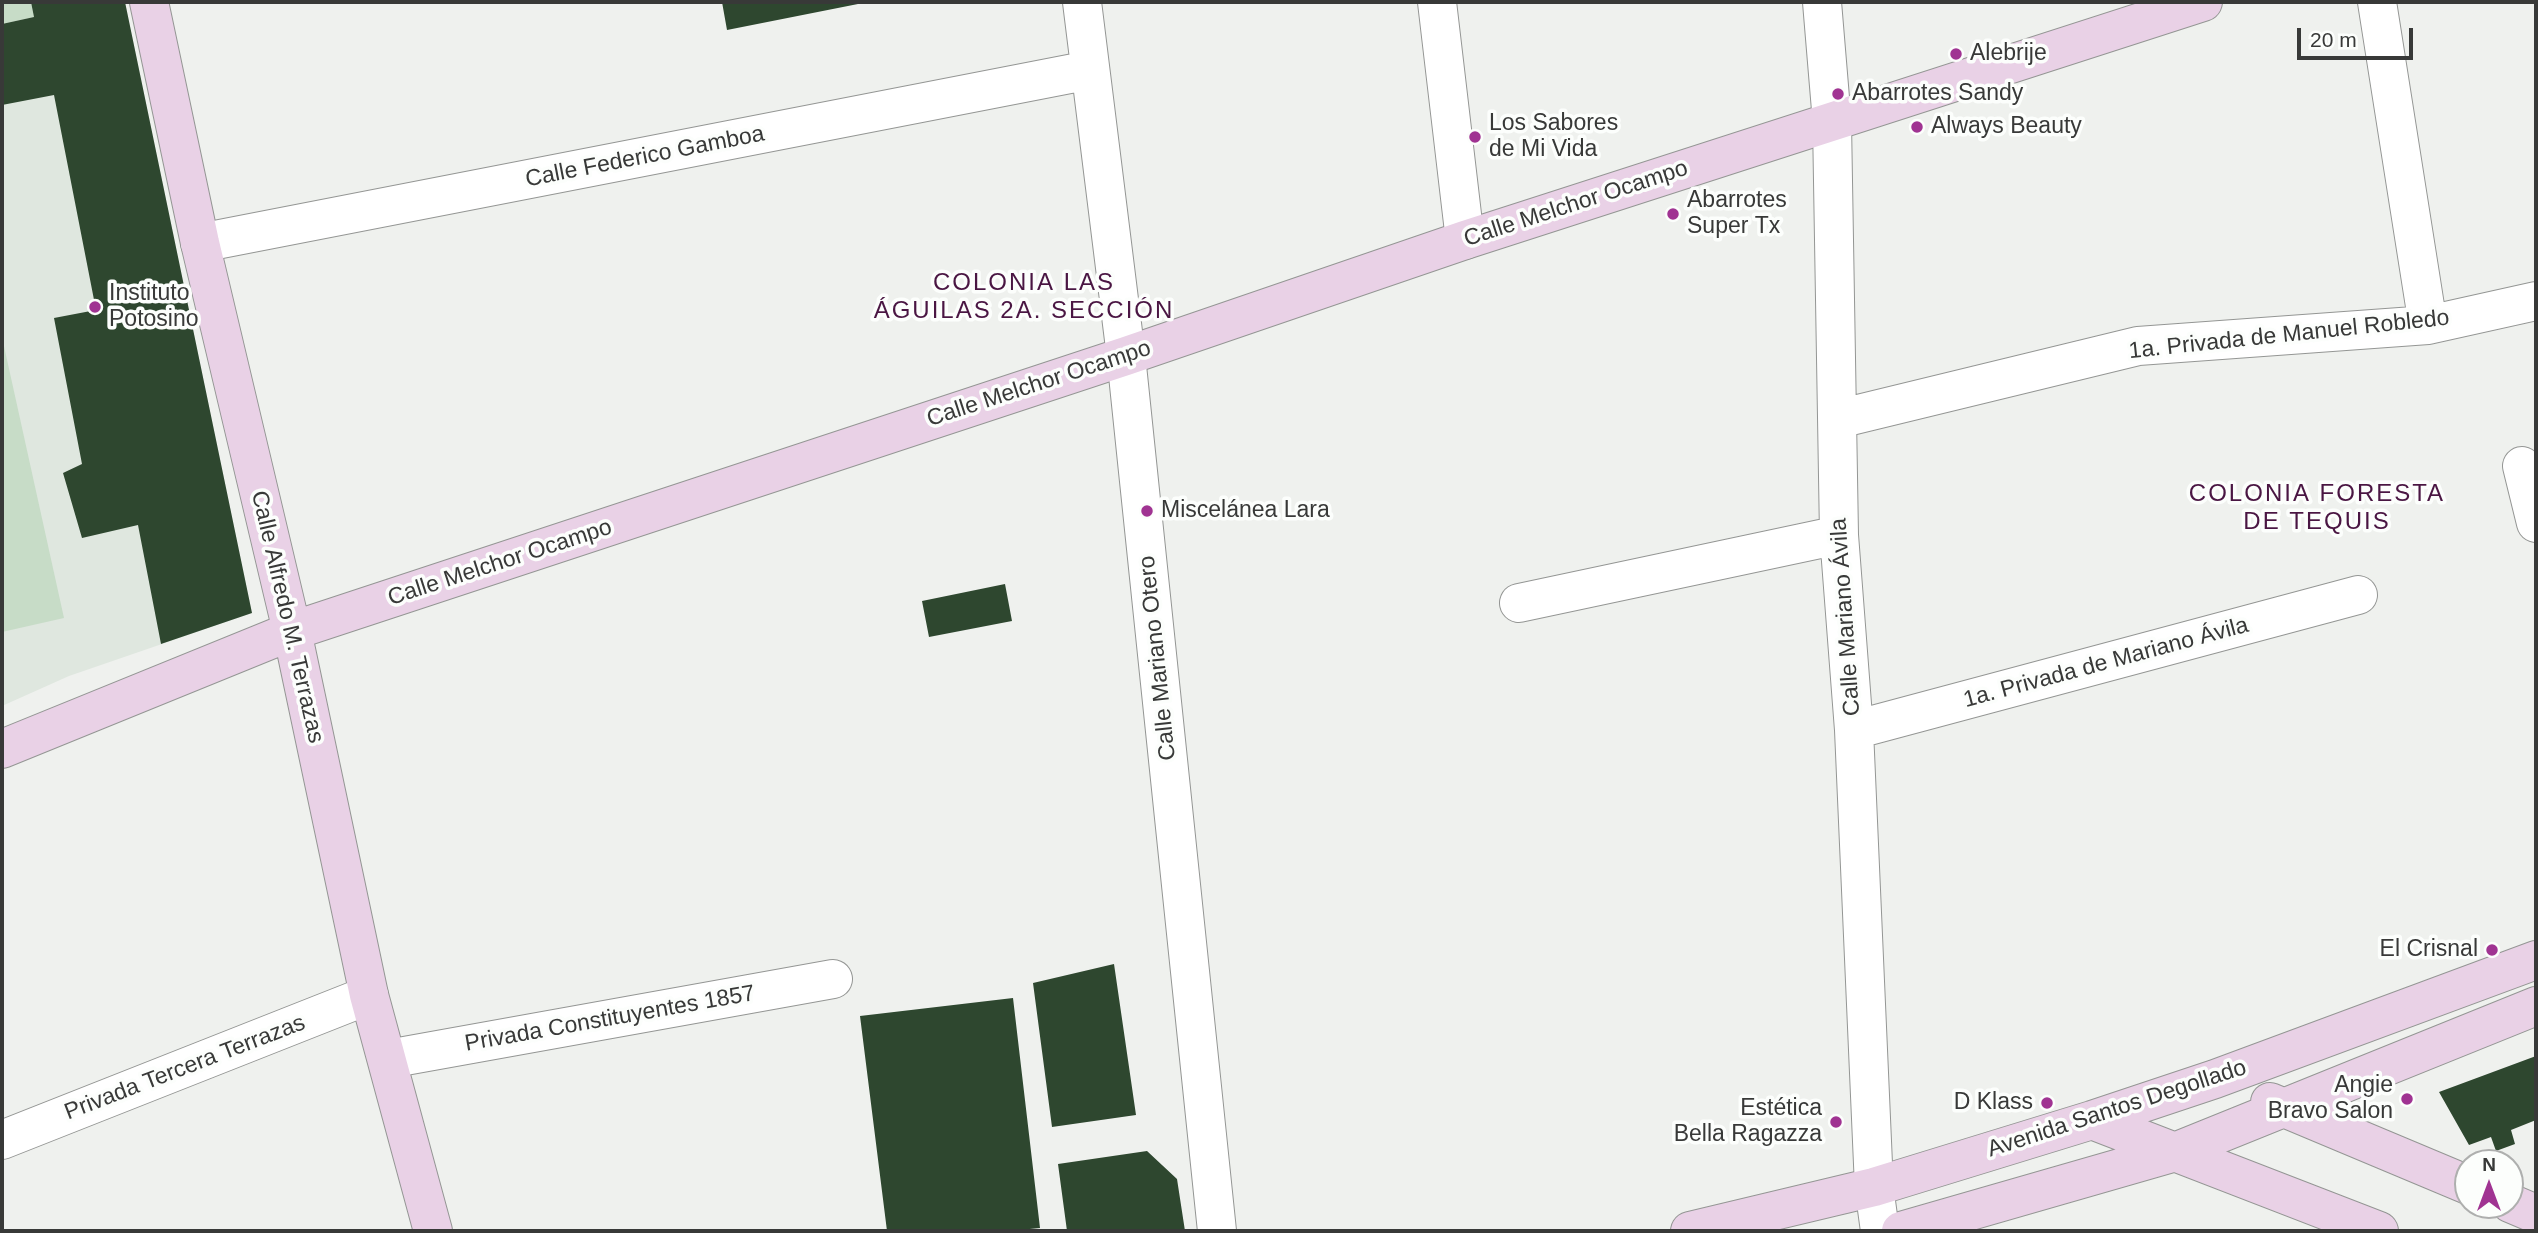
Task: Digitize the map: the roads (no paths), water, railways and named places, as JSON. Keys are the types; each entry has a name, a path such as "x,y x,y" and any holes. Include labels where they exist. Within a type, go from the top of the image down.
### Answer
{"street":[{"name":"Calle Alfredo M. Terrazas","path":"149,2 200,243 292,631 369,995 433,1231"},
{"name":"Calle Mariano Otero","path":"1082,2 1126,356 1217,1231"},
{"path":"1437,2 1465,240"},
{"name":"Calle Mariano Ávila","path":"1822,2 1832,122 1839,535 1854,730 1874,1187 1880,1231"},
{"name":"Calle Melchor Ocampo","path":"2,749 292,631 1126,356 1465,240 2203,2"},
{"path":"2377,2 2428,325"},
{"name":"Calle Federico Gamboa","path":"200,243 1090,70"},
{"name":"1a. Privada de Manuel Robledo","path":"1838,419 2138,346 2428,325 2536,301"},
{"path":"2522,466 2536,523"},
{"path":"1519,603 1839,535"},
{"name":"1a. Privada de Mariano Ávila","path":"1854,730 2358,595"},
{"name":"Avenida Santos Degollado","path":"1690,1231 1874,1187 2092,1120 2215,1079 2536,960"},
{"name":"Privada Constituyentes 1857","path":"388,1059 833,979"},
{"name":"Privada Tercera Terrazas","path":"2,1140 369,995"},
{"path":"1901,1231 2172,1153 2536,1006"},
{"path":"2215,1079 2454,1179"},
{"path":"2092,1120 2379,1231"}],"place":[{"name":"Alebrije","path":"1956,54"},
{"name":"Abarrotes Sandy","path":"1838,94"},
{"name":"Always Beauty","path":"1917,127"},
{"name":"Los Sabores de Mi Vida","path":"1475,137"},
{"name":"Abarrotes Super Tx","path":"1673,214"},
{"name":"Instituto Potosino","path":"95,307"},
{"name":"Miscelánea Lara","path":"1147,511"},
{"name":"El Crisnal","path":"2492,950"},
{"name":"Angie Bravo Salon","path":"2407,1099"},
{"name":"D Klass","path":"2047,1103"},
{"name":"Estética Bella Ragazza","path":"1836,1122"}],"district":[{"name":"COLONIA LAS ÁGUILAS 2A. SECCIÓN","path":"1024,297"},
{"name":"COLONIA FORESTA DE TEQUIS","path":"2317,508"}]}
